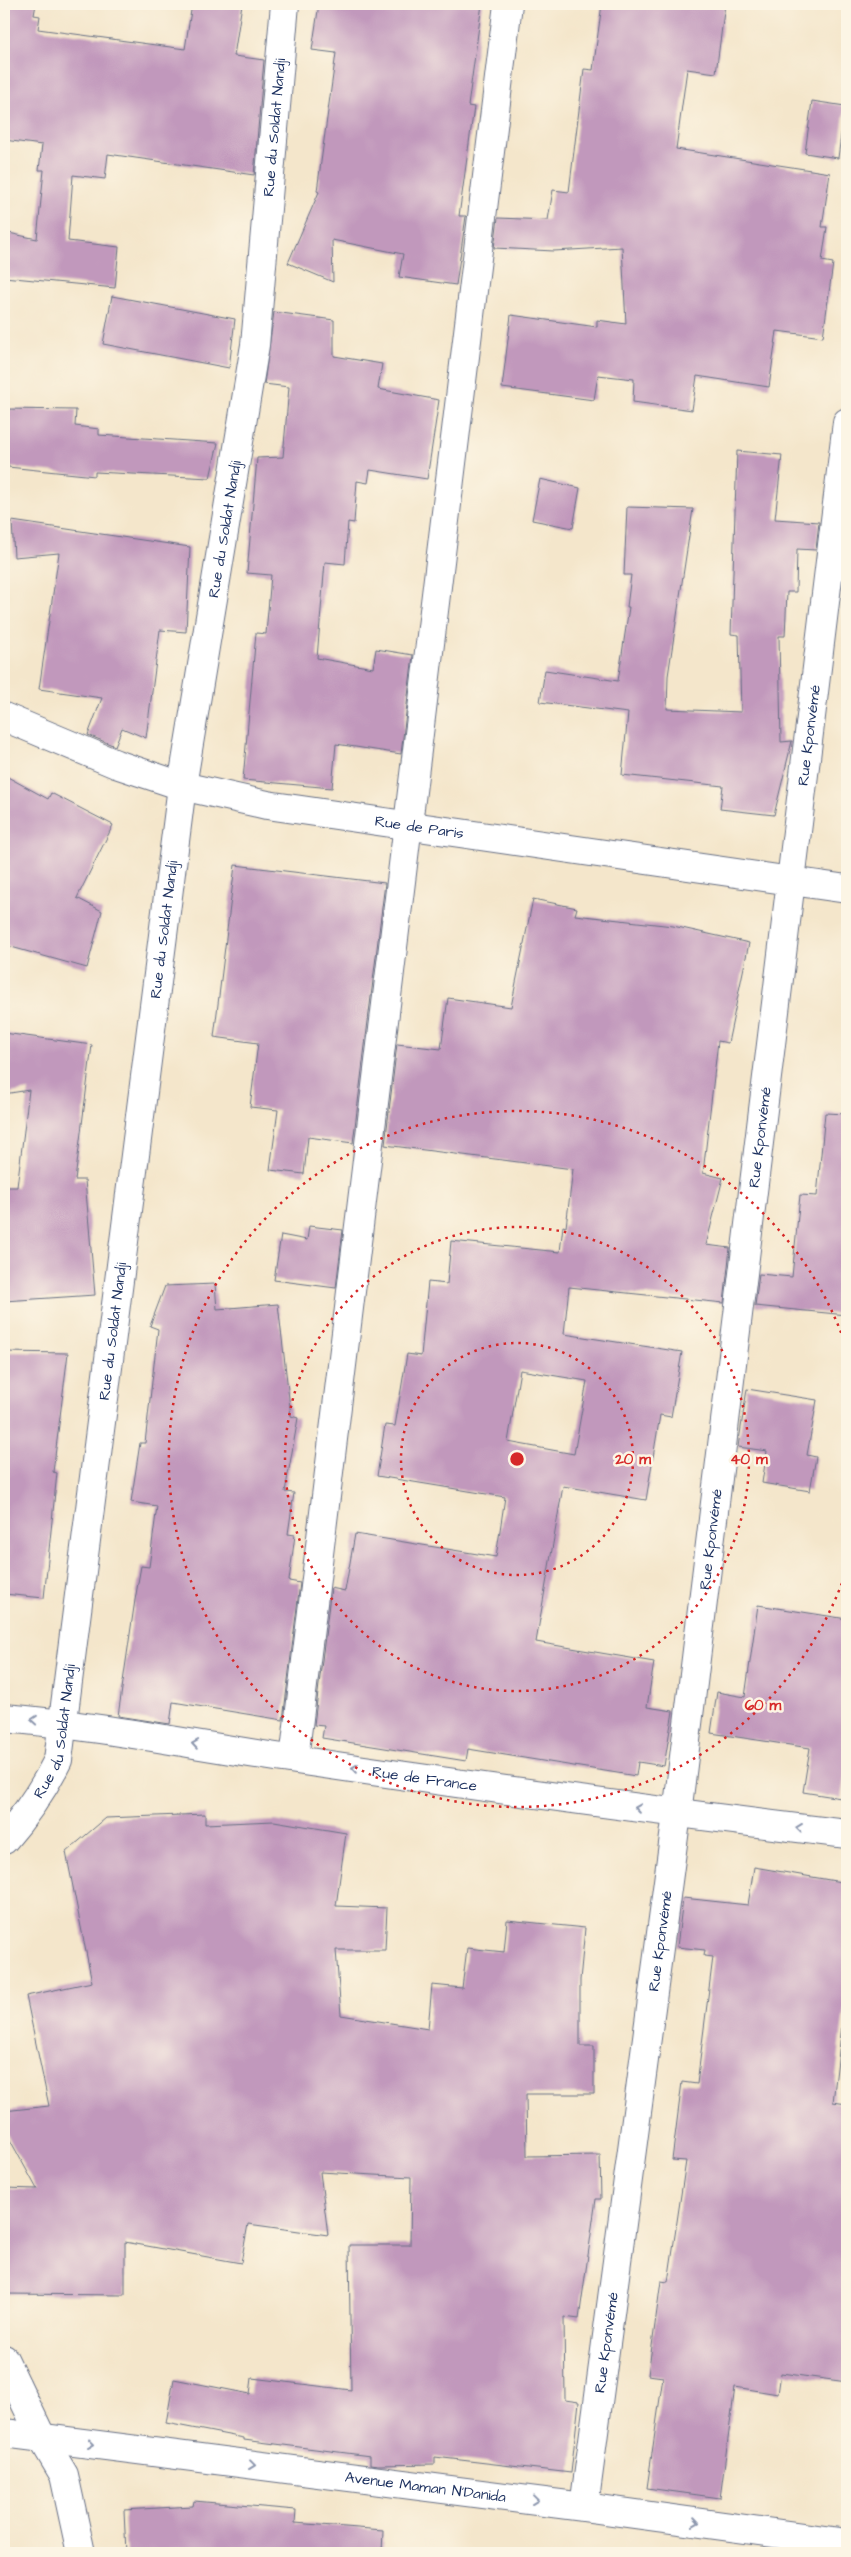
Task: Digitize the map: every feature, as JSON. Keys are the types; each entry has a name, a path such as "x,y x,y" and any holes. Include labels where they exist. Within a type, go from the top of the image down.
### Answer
{"street":[{"name":"Rue du Soldat Nandji","path":"4,1840 25,1817 58,1760 182,786 256,345 285,4"},
{"path":"294,1760 508,4"},
{"name":"Rue Kponvémé","path":"584,2507 677,1814 792,882 836,610 847,422"},
{"name":"Rue de Paris","path":"4,717 116,764 182,786 267,805 407,827 847,889"},
{"name":"Rue de France","path":"4,1718 63,1723 294,1760 677,1814 847,1834"},
{"path":"4,2359 42,2438 64,2475 81,2553"},
{"name":"Avenue Maman N'Danida","path":"4,2433 584,2507 847,2543"}],"building":[{"path":"4,4 36,4 34,15 40,16 38,29 185,49 192,4 242,4 234,56 264,60 254,175 108,154 105,179 73,175 68,241 119,247 115,288 4,277 4,232 37,239 44,170 39,170 42,145 4,140"},
{"path":"319,4 482,4 468,106 474,107 459,216 466,216 456,285 399,277 403,254 332,240 333,282 288,263 319,192 317,191 336,53 312,50"},
{"path":"602,4 725,4 716,73 687,69 676,149 830,173 822,227 827,227 822,261 833,263 823,337 777,331 769,387 697,376 692,410 633,402 634,379 598,375 594,400 502,388 511,315 597,327 597,320 626,324 622,247 554,251 494,248 498,218 548,220 553,190 569,192 584,69 593,70"},
{"path":"812,101 845,106 838,158 805,153"},
{"path":"112,296 235,319 229,368 103,344"},
{"path":"274,312 334,320 334,356 382,364 378,389 439,400 427,479 370,470 368,483 357,481 354,523 348,522 345,564 325,562 317,658 373,668 376,649 413,655 401,754 336,744 332,788 243,780 256,633 266,634 271,575 247,573 257,458 283,457 289,387 264,384"},
{"path":"4,409 76,410 75,426 99,429 99,435 218,443 210,478 95,472 95,476 8,467"},
{"path":"737,451 782,455 775,519 819,522 816,550 797,549 796,592 787,592 785,636 779,636 781,742 792,741 774,815 720,809 723,786 622,775 628,713 540,702 545,670 618,681 629,607 627,607 631,575 624,575 627,507 693,509 668,676 667,709 741,712 739,635 731,634"},
{"path":"540,479 580,488 573,528 532,520"},
{"path":"12,521 190,547 186,632 160,630 146,738 122,728 115,746 88,735 102,698 39,689 59,553 14,557"},
{"path":"4,775 48,799 51,793 113,825 77,898 102,911 87,968 4,945"},
{"path":"235,865 385,883 353,1143 308,1137 304,1174 270,1170 278,1110 250,1107 258,1043 214,1037"},
{"path":"533,899 577,908 575,915 673,926 749,943 728,1043 718,1041 703,1173 723,1178 706,1245 730,1248 724,1303 569,1287 564,1334 682,1352 671,1417 660,1415 646,1500 563,1486 536,1642 654,1662 647,1707 673,1711 664,1766 638,1762 636,1776 468,1749 466,1761 322,1738 324,1726 314,1725 331,1588 345,1591 355,1534 496,1557 505,1497 377,1476 385,1425 395,1426 407,1354 421,1356 428,1282 447,1284 451,1241 560,1252 563,1226 566,1227 573,1169 385,1145 397,1044 441,1049 448,998 511,1007","holes":["520,1370 587,1381 574,1454 508,1442"]},
{"path":"4,1033 92,1045 75,1180 85,1180 95,1295 4,1301 4,1187 17,1187 29,1090 4,1094"},
{"path":"825,1113 847,1114 847,1315 755,1306 759,1274 792,1277 800,1195 817,1196"},
{"path":"309,1226 343,1230 336,1288 274,1280 281,1235 307,1240"},
{"path":"215,1284 217,1309 278,1304 291,1416 298,1418 285,1492 294,1493 288,1534 295,1535 289,1581 300,1583 283,1720 173,1702 170,1724 118,1716 141,1566 149,1567 157,1506 131,1502 140,1443 145,1443 158,1329 150,1326 165,1286"},
{"path":"4,1352 68,1353 53,1472 57,1473 44,1598 4,1594"},
{"path":"747,1389 817,1400 807,1455 816,1457 810,1491 762,1483 767,1451 738,1447"},
{"path":"758,1605 847,1619 847,1759 841,1798 803,1792 810,1748 711,1733 717,1692 745,1697"},
{"path":"205,1814 205,1824 274,1821 346,1833 336,1906 387,1908 385,1950 336,1950 341,2015 428,2029 432,1985 462,1988 467,1948 504,1952 507,1920 585,1928 580,1980 580,2046 594,2046 594,2094 526,2094 527,2156 600,2155 601,2199 596,2199 579,2319 564,2317 565,2400 579,2402 571,2473 435,2457 435,2464 378,2465 370,2464 370,2456 244,2440 244,2438 166,2423 174,2379 250,2394 252,2378 351,2390 349,2245 410,2245 411,2177 320,2172 328,2235 248,2224 241,2263 125,2242 125,2295 4,2294 4,2188 37,2189 4,2129 4,2111 49,2106 26,1996 92,1982 66,1852 106,1818"},
{"path":"754,1867 847,1883 847,2010 844,2009 833,2102 847,2104 847,2382 781,2373 778,2394 735,2387 720,2498 647,2488 663,2377 648,2375 661,2281 668,2282 686,2161 672,2160 682,2082 697,2084 713,1957 704,1956 705,1950 677,1947 683,1898 748,1905"},
{"path":"194,2501 296,2510 295,2523 383,2530 382,2553 126,2553 124,2510 193,2506"}]}
